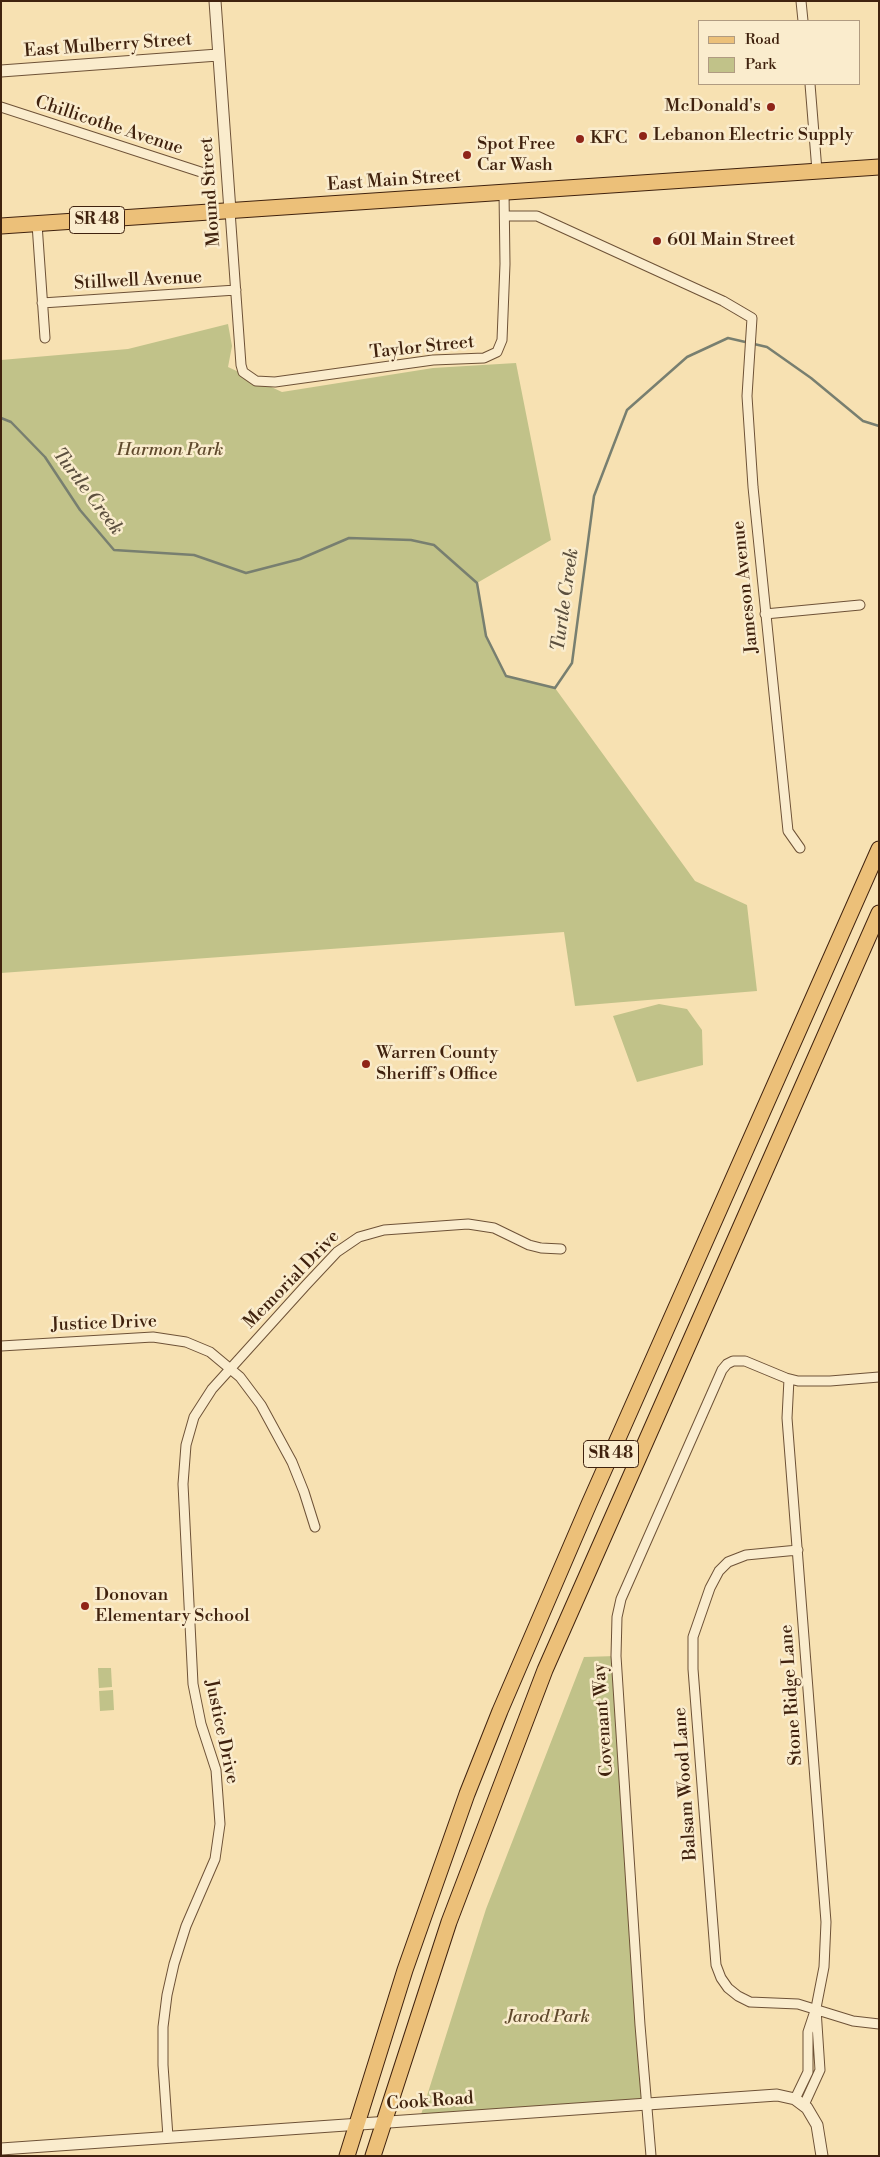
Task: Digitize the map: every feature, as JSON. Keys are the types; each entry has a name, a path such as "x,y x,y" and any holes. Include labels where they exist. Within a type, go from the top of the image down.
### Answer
{"main road":[{"name":"East Main Street","path":"1,226 879,167"},
{"name":"SR 48","path":"347,2156 402,1978 441,1867 500,1711 589,1504 879,849"},
{"name":"SR 48","path":"373,2156 382,2123 452,1914 545,1670 879,913"}],"street":[{"name":"Mound Street","path":"215,1 236,290 239,359 243,372 249,376"},
{"path":"801,1 803,20"},
{"name":"East Mulberry Street","path":"1,71 218,55"},
{"path":"810,85 818,171"},
{"name":"Chillicothe Avenue","path":"1,108 207,174"},
{"name":"Taylor Street","path":"249,376 262,382 275,382 433,360 484,358 497,352 502,340 504,192"},
{"name":"Jameson Avenue","path":"505,216 538,216 723,302 752,318 747,420 788,831 800,848"},
{"path":"37,224 45,338"},
{"name":"Stillwell Avenue","path":"42,303 236,290"},
{"path":"765,614 860,605"},
{"name":"Memorial Drive","path":"231,1368 337,1252 353,1240 371,1232 416,1226 481,1225 494,1228 534,1247 561,1249"},
{"name":"Justice Drive","path":"1,1346 154,1336 173,1338 198,1346 231,1368 252,1393 274,1427 304,1492 315,1526"},
{"name":"Covenant Way","path":"651,2156 616,1656 616,1618 625,1588 722,1370 733,1361 745,1361 789,1379"},
{"name":"Justice Drive","path":"168,2137 162,2057 167,1995 186,1926 215,1858 220,1824 216,1770 201,1724 193,1684 183,1484 186,1445 194,1417 212,1389 231,1368"},
{"path":"789,1379 810,1382 879,1377"},
{"name":"Stone Ridge Lane","path":"789,1379 787,1418 826,1922 824,1967 816,2008 820,2070 800,2102"},
{"name":"Balsam Wood Lane","path":"798,1550 746,1555 728,1562 719,1571 710,1588 696,1625 692,1650 693,1669 713,1933 718,1972 728,1988 750,2002 798,2004 853,2021 879,2024"},
{"name":"Cook Road","path":"1,2149 356,2126 764,2095 777,2095 800,2102"},
{"path":"800,2102 811,2113 816,2125 822,2156"}],"green space":[{"name":"Harmon Park","path":"228,324 232,346 228,367 282,392 433,368 516,363 551,540 477,583 486,636 506,676 555,688 695,881 747,905 757,991 575,1006 564,932 1,973 1,360 128,349"},
{"path":"659,1004 687,1009 702,1030 703,1065 637,1082 613,1016"},
{"name":"Jarod Park","path":"616,1656 647,2105 419,2121 486,1909 584,1657"},
{"path":"98,1668 111,1668 112,1687 99,1688"},
{"path":"113,1690 114,1710 100,1711 99,1691"}],"waterway":[{"name":"Turtle Creek","path":"1,418 11,422 45,457 80,510 114,550 194,555 246,573 300,559 349,538 411,540 434,545 477,583 486,636 506,676 555,688 572,663 594,496 627,410 687,357 728,338 767,347 811,378 863,421 879,426"}],"place":[{"name":"McDonald's","path":"771,107"},
{"name":"Lebanon Electric Supply","path":"643,136"},
{"name":"KFC","path":"580,139"},
{"name":"Spot Free Car Wash","path":"467,155"},
{"name":"601 Main Street","path":"657,241"},
{"name":"Warren County Sheriff’s Office","path":"366,1064"},
{"name":"Donovan Elementary School","path":"85,1606"}]}
